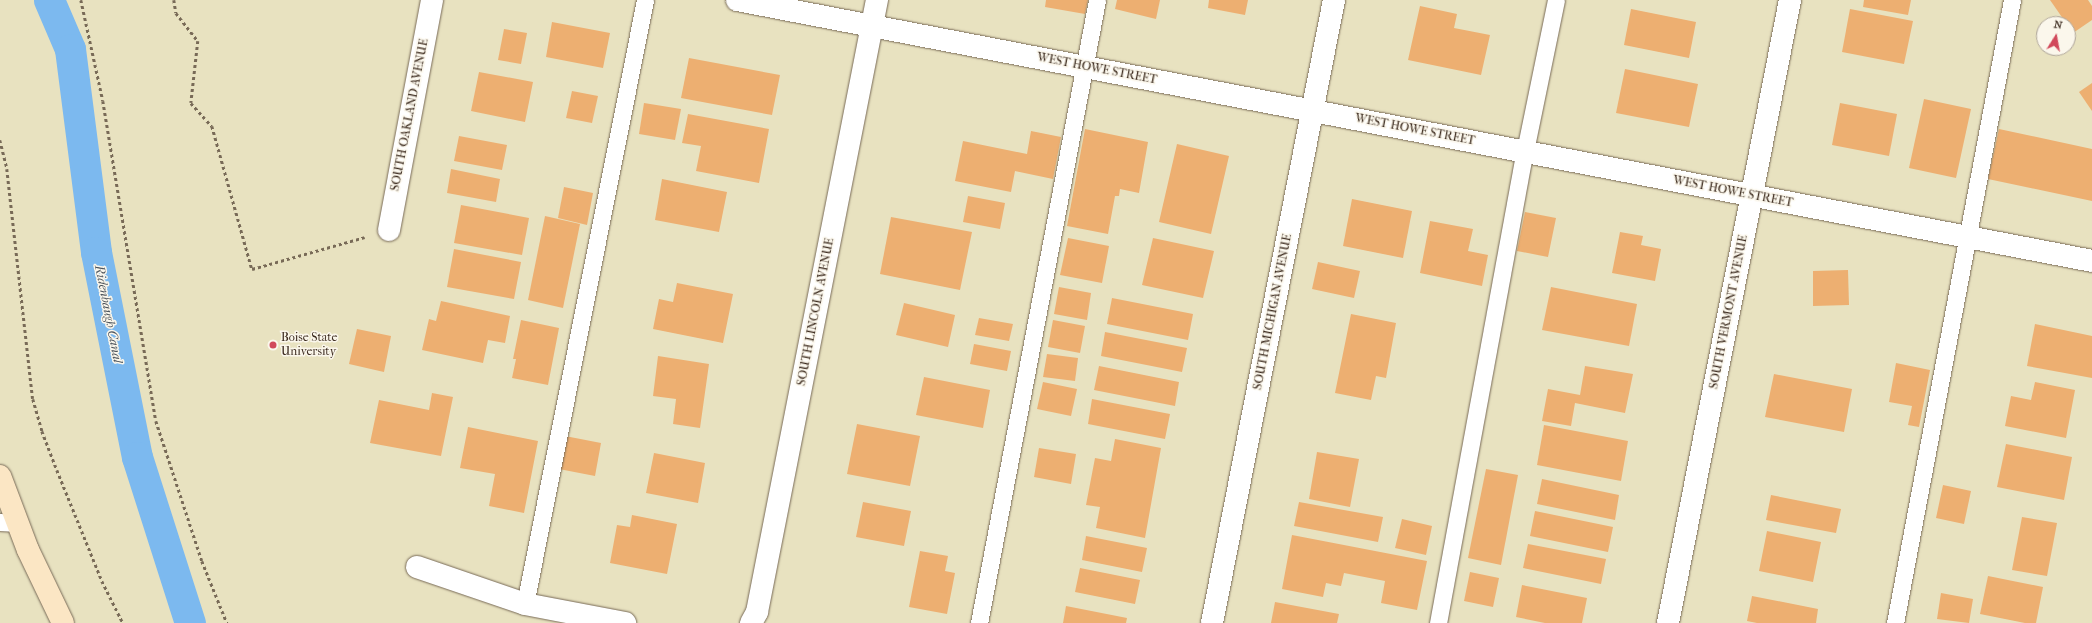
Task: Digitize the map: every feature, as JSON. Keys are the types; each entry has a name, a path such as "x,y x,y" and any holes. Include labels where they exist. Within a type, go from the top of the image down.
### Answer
{"main road":[{"path":"0,476 9,523 28,550 63,623"}],"street":[{"name":"SOUTH OAKLAND AVENUE","path":"389,230 432,0"},
{"name":"WEST HOWE STREET","path":"737,0 2092,261"},
{"name":"SOUTH LINCOLN AVENUE","path":"751,623 758,612 877,0"},
{"name":"SOUTH MICHIGAN AVENUE","path":"1212,623 1334,0"},
{"name":"SOUTH VERMONT AVENUE","path":"1668,623 1790,0"},
{"path":"417,567 525,604 625,623"}],"lane":[{"path":"525,604 645,0"},
{"path":"979,623 1097,0"},
{"path":"1438,623 1525,151 1556,0"},
{"path":"1895,623 1969,237 2012,0"}],"path":[{"path":"81,0 103,101 156,420 202,561 227,623"},
{"path":"174,0 176,13 198,41 191,103 212,126 252,269 389,230"},
{"path":"0,140 7,169 35,405 42,431 56,470 102,581 123,623"}],"building":[{"path":"1046,0 1088,0 1085,14 1045,7"},
{"path":"1117,0 1160,0 1156,19 1115,9"},
{"path":"1209,0 1248,0 1245,15 1208,8"},
{"path":"1864,0 1911,0 1908,15 1863,7"},
{"path":"2050,0 2088,0 2092,6 2092,20 2076,31 2076,16 2061,16"},
{"path":"1420,6 1457,14 1454,28 1490,35 1481,75 1408,60"},
{"path":"1631,9 1696,22 1689,58 1624,45"},
{"path":"1850,9 1913,21 1904,64 1842,52"},
{"path":"552,22 610,33 603,68 546,57"},
{"path":"504,29 527,33 521,64 498,60"},
{"path":"689,58 780,75 772,115 681,98"},
{"path":"1625,69 1698,84 1689,127 1616,113"},
{"path":"479,72 533,82 525,122 471,111"},
{"path":"2092,83 2092,111 2079,92"},
{"path":"572,91 598,96 592,123 566,118"},
{"path":"1924,99 1971,109 1956,178 1909,168"},
{"path":"644,103 681,109 675,140 639,134"},
{"path":"1840,103 1897,114 1889,156 1832,145"},
{"path":"688,114 769,129 759,183 696,171 701,146 682,143"},
{"path":"1085,129 1148,142 1139,193 1120,189 1119,196 1115,196 1108,234 1067,226"},
{"path":"1999,129 2092,149 2092,201 1988,179"},
{"path":"1031,131 1061,137 1053,179 1015,171 1011,192 955,181 963,141 1027,154"},
{"path":"459,136 507,145 502,170 454,161"},
{"path":"1177,144 1229,156 1211,234 1159,222"},
{"path":"451,169 500,179 496,202 447,193"},
{"path":"662,179 727,192 719,232 655,220"},
{"path":"564,187 593,193 587,225 558,218"},
{"path":"968,196 1005,203 1000,229 963,222"},
{"path":"1352,199 1412,211 1403,258 1343,246"},
{"path":"461,205 529,218 522,255 454,243"},
{"path":"1525,212 1556,218 1548,257 1517,251"},
{"path":"545,216 580,224 563,308 528,300"},
{"path":"891,217 972,232 960,290 880,274"},
{"path":"1430,221 1473,229 1468,251 1488,255 1482,286 1420,273"},
{"path":"1620,232 1643,236 1641,245 1661,249 1655,281 1612,273"},
{"path":"1068,238 1109,246 1102,283 1060,275"},
{"path":"1153,238 1214,251 1203,298 1142,285"},
{"path":"454,249 521,262 514,299 447,287"},
{"path":"1318,262 1360,271 1354,298 1312,289"},
{"path":"1848,270 1849,305 1813,306 1813,271"},
{"path":"677,283 733,294 723,343 653,329 659,299 673,302"},
{"path":"1059,287 1091,293 1087,320 1054,314"},
{"path":"1551,287 1637,304 1629,346 1542,330"},
{"path":"1112,298 1193,314 1188,340 1107,324"},
{"path":"441,301 510,316 505,343 488,340 483,363 422,350 429,319 436,321"},
{"path":"904,303 955,315 948,347 896,335"},
{"path":"1351,314 1396,323 1386,378 1376,376 1371,400 1335,393"},
{"path":"979,318 1013,324 1009,341 975,335"},
{"path":"521,320 559,328 548,385 512,378 516,359 513,359"},
{"path":"1053,320 1085,326 1080,353 1048,347"},
{"path":"2035,324 2092,336 2092,378 2027,366"},
{"path":"357,329 391,336 384,372 349,364"},
{"path":"1105,332 1187,348 1182,372 1101,356"},
{"path":"974,344 1011,351 1007,371 970,364"},
{"path":"1047,354 1078,358 1075,381 1043,377"},
{"path":"658,356 709,364 700,428 673,424 676,399 653,396"},
{"path":"1896,363 1930,370 1919,427 1908,425 1912,406 1889,402"},
{"path":"1099,366 1179,382 1175,406 1094,390"},
{"path":"1585,366 1633,374 1625,413 1575,403 1571,426 1542,421 1548,389 1580,395"},
{"path":"1774,374 1852,389 1844,432 1765,417"},
{"path":"924,377 990,390 983,428 916,415"},
{"path":"1043,382 1077,389 1071,416 1037,409"},
{"path":"2035,382 2075,390 2066,438 2005,426 2011,396 2031,400"},
{"path":"432,393 453,397 441,456 370,443 379,400 429,410"},
{"path":"1092,399 1170,414 1165,439 1088,424"},
{"path":"857,424 920,436 910,486 847,474"},
{"path":"1544,425 1628,441 1621,481 1537,465"},
{"path":"468,427 538,441 524,513 489,506 495,474 460,468"},
{"path":"565,436 601,443 595,476 559,469"},
{"path":"1115,439 1161,448 1145,538 1096,528 1100,507 1086,505 1095,458 1111,461"},
{"path":"2006,444 2072,457 2064,500 1997,487"},
{"path":"1039,448 1076,454 1071,484 1034,477"},
{"path":"1317,452 1359,459 1350,507 1309,499"},
{"path":"654,453 705,463 698,503 646,493"},
{"path":"1486,469 1518,475 1501,565 1468,558"},
{"path":"1542,479 1619,495 1615,520 1537,504"},
{"path":"1943,485 1971,491 1964,524 1936,518"},
{"path":"1771,495 1841,509 1836,533 1766,520"},
{"path":"863,502 911,511 904,546 856,537"},
{"path":"1299,502 1383,517 1378,542 1294,526"},
{"path":"1535,511 1613,527 1608,552 1530,536"},
{"path":"632,515 677,524 667,574 610,563 617,525 630,527"},
{"path":"2022,517 2057,523 2047,576 2012,570"},
{"path":"1402,519 1432,526 1426,555 1395,548"},
{"path":"1767,531 1821,542 1813,582 1759,571"},
{"path":"1292,535 1427,561 1417,610 1381,603 1385,581 1344,573 1341,586 1326,583 1323,597 1282,589"},
{"path":"1086,536 1147,548 1142,572 1082,560"},
{"path":"1528,544 1606,559 1601,584 1523,568"},
{"path":"920,551 948,556 945,571 955,573 947,614 909,607"},
{"path":"1080,568 1140,580 1135,604 1075,592"},
{"path":"1470,572 1499,578 1493,607 1464,601"},
{"path":"1988,576 2043,587 2036,623 2025,623 1980,614"},
{"path":"1522,585 1587,598 1582,623 1545,623 1516,617"},
{"path":"1941,593 1973,599 1969,623 1937,619"},
{"path":"1752,596 1818,609 1816,623 1757,623 1747,621"},
{"path":"1275,602 1339,614 1337,623 1271,623"},
{"path":"1066,606 1127,618 1126,623 1063,623"}],"waterway":[{"name":"Ridenbaugh Canal","path":"49,0 70,49 96,252 137,457 190,623"}],"place":[{"name":"Boise State University","path":"273,345"}]}
